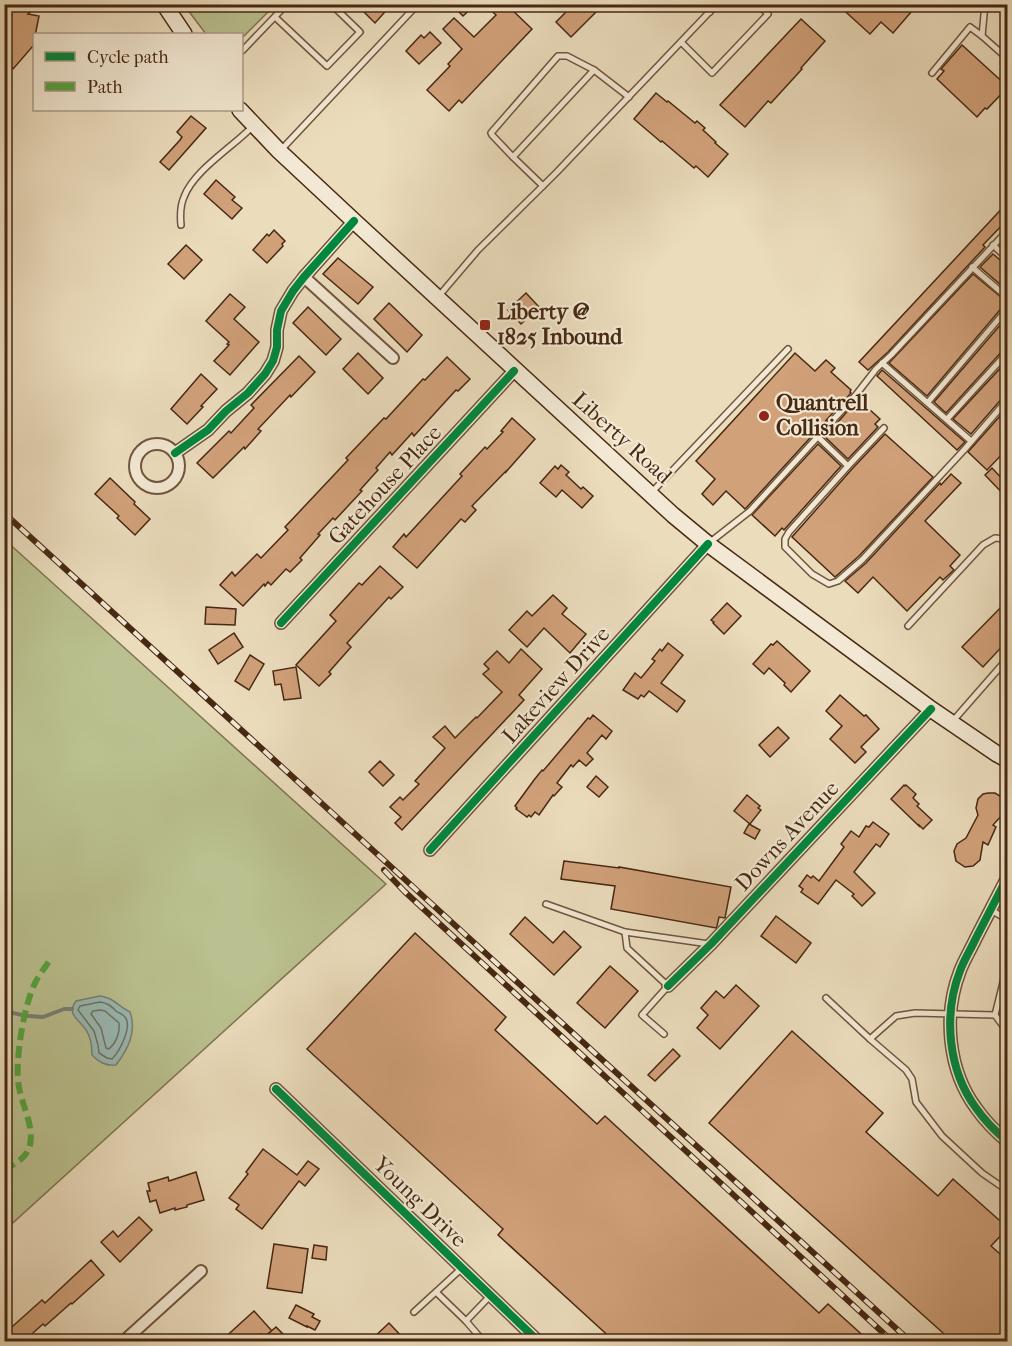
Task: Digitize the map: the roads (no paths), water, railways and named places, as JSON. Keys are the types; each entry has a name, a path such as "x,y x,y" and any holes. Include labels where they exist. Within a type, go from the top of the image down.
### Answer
{"main road":[{"path":"164,4 183,33"},
{"name":"Liberty Road","path":"241,111 279,151 673,515 708,544 931,709 1008,760"}],"street":[{"path":"175,453 208,430 265,374 275,354 281,310 304,277 354,221"},
{"path":"304,277 393,358"},
{"name":"Gatehouse Place","path":"281,623 514,370"},
{"path":"162,444 170,447 175,453 180,466 176,479 171,484 158,489 144,485 139,480 135,473 136,458 147,446 162,444"},
{"name":"Lakeview Drive","path":"430,850 708,544"},
{"name":"Downs Avenue","path":"668,986 711,944 931,709"},
{"path":"1008,876 960,971 951,1013 952,1048 964,1086 974,1107 988,1124 1008,1142"},
{"name":"Young Drive","path":"276,1089 539,1341"},
{"path":"123,1341 201,1271"}],"lane":[{"path":"243,50 287,4"},
{"path":"275,17 327,66 360,32 331,4"},
{"path":"279,151 418,4"},
{"path":"703,4 710,12"},
{"path":"437,298 478,250 543,186 717,4"},
{"path":"681,42 712,73 768,14 758,4"},
{"path":"982,36 986,4"},
{"path":"998,4 1008,8"},
{"path":"932,73 970,27 1008,59"},
{"path":"543,186 491,133 558,56 567,57 594,70 629,97"},
{"path":"513,157 594,70"},
{"path":"181,225 180,214 184,196 194,181 207,166 242,138 254,125"},
{"path":"708,544 750,511 855,396 876,369 1008,230"},
{"path":"993,245 1008,259"},
{"path":"972,267 1008,298"},
{"path":"928,402 1008,308"},
{"path":"650,494 789,350"},
{"path":"947,419 1008,352"},
{"path":"882,363 971,441"},
{"path":"884,428 785,539 785,547 813,574 829,584 838,582 862,560 1008,399"},
{"path":"818,437 848,466"},
{"path":"908,626 983,545 995,537 1008,541"},
{"path":"951,723 1008,658"},
{"path":"546,904 625,932 711,944"},
{"path":"990,910 1008,920"},
{"path":"625,932 627,948 668,986 642,1015 664,1034"},
{"path":"1008,962 995,1015 1008,1033"},
{"path":"826,998 906,1070 912,1079 916,1102 942,1136 982,1173 1008,1191"},
{"path":"870,1040 896,1016 915,1013 995,1015"},
{"path":"414,1312 462,1268"},
{"path":"436,1292 484,1341"},
{"path":"466,1321 491,1295"}],"water":[{"path":"100,996 109,998 130,1012 132,1019 130,1040 116,1065 102,1063 92,1055 89,1036 72,1010 76,1001"}],"waterway":[{"path":"28,1016 43,1017 64,1009 72,1009"},
{"path":"4,1011 22,1015"}],"railway":[{"path":"4,513 911,1342"},
{"path":"384,870 893,1342"}],"place":[{"name":"Liberty @ 1825 Inbound","path":"485,325"},
{"name":"Quantrell Collision","path":"764,416"}]}
